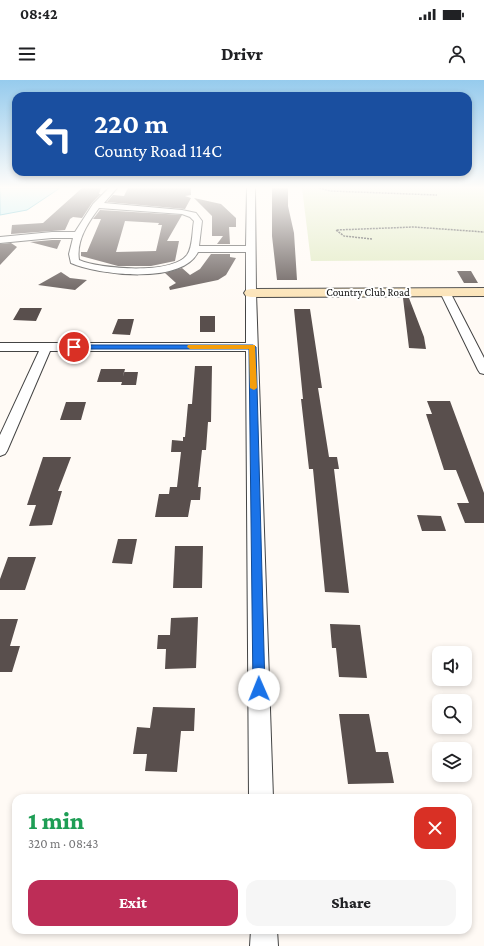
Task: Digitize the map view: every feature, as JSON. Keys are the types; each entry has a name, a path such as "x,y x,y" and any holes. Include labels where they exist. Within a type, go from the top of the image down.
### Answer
{"street":[{"path":"82,228 74,247 74,261 87,268 147,270 167,268 183,263 190,258 194,249 197,228"},
{"path":"251,228 261,794"},
{"path":"0,240 52,235 78,235"},
{"path":"194,249 251,249"},
{"path":"445,292 484,370"},
{"name":"Country Club Road","path":"251,293 484,292"},
{"path":"0,347 253,347"},
{"path":"0,451 46,347"},
{"path":"264,934 264,946"}],"path":[{"path":"372,239 344,236 336,230 377,228"},
{"path":"434,228 484,232"}],"green space":[{"path":"307,228 484,228 484,260 311,261"}],"building":[{"path":"12,228 66,228 65,230 11,234"},
{"path":"97,228 123,228 116,252 156,251 161,228 174,228 167,241 179,241 175,261 151,266 118,266 81,256 81,252 87,252"},
{"path":"212,228 229,228 230,244 217,244 223,236 212,236"},
{"path":"272,228 293,228 297,280 277,280"},
{"path":"61,240 57,249 30,242"},
{"path":"11,243 17,247 0,265 0,244"},
{"path":"211,254 230,254 230,257 236,258 226,275 218,280 170,290 169,287 176,283 165,273 182,268 190,275 200,269"},
{"path":"457,271 471,271 478,283 464,283"},
{"path":"61,272 70,278 87,280 75,290 38,285"},
{"path":"403,298 409,298 424,337 426,349 409,348"},
{"path":"20,308 42,308 36,321 13,320"},
{"path":"294,309 310,309 322,388 318,388 329,457 337,457 339,469 334,469 349,593 325,592 313,469 309,469 301,399 303,399"},
{"path":"200,316 215,316 215,332 200,332"},
{"path":"118,319 134,319 130,335 112,334"},
{"path":"195,366 212,366 211,422 208,422 206,450 202,450 198,487 201,487 200,500 191,500 188,517 155,517 159,494 169,494 170,487 177,487 181,452 171,452 172,440 183,441 183,437 185,437 188,404 192,404"},
{"path":"101,369 125,369 124,372 138,372 136,385 121,385 122,382 97,382"},
{"path":"427,401 450,401 484,493 484,523 465,523 457,503 469,503 456,470 444,470 426,414 432,414"},
{"path":"66,402 86,402 81,420 60,420"},
{"path":"43,457 71,457 58,491 62,491 52,525 29,526 36,505 27,505"},
{"path":"417,515 441,516 446,531 422,531"},
{"path":"118,539 137,539 132,564 112,563"},
{"path":"175,546 203,546 202,588 173,588"},
{"path":"8,557 36,557 25,590 0,590 0,579"},
{"path":"198,617 196,668 165,669 166,649 157,649 158,635 170,635 171,618"},
{"path":"0,619 18,619 10,646 20,646 12,672 0,672"},
{"path":"330,624 360,625 367,678 339,677 336,648 332,648"},
{"path":"153,707 195,708 194,731 181,731 177,772 145,771 147,754 133,754 137,727 150,728"},
{"path":"339,714 369,714 376,752 388,752 394,783 348,784"}],"slow traffic":[{"path":"190,347 253,347 254,388"}],"route":[{"path":"74,347 253,347 259,689"}]}
